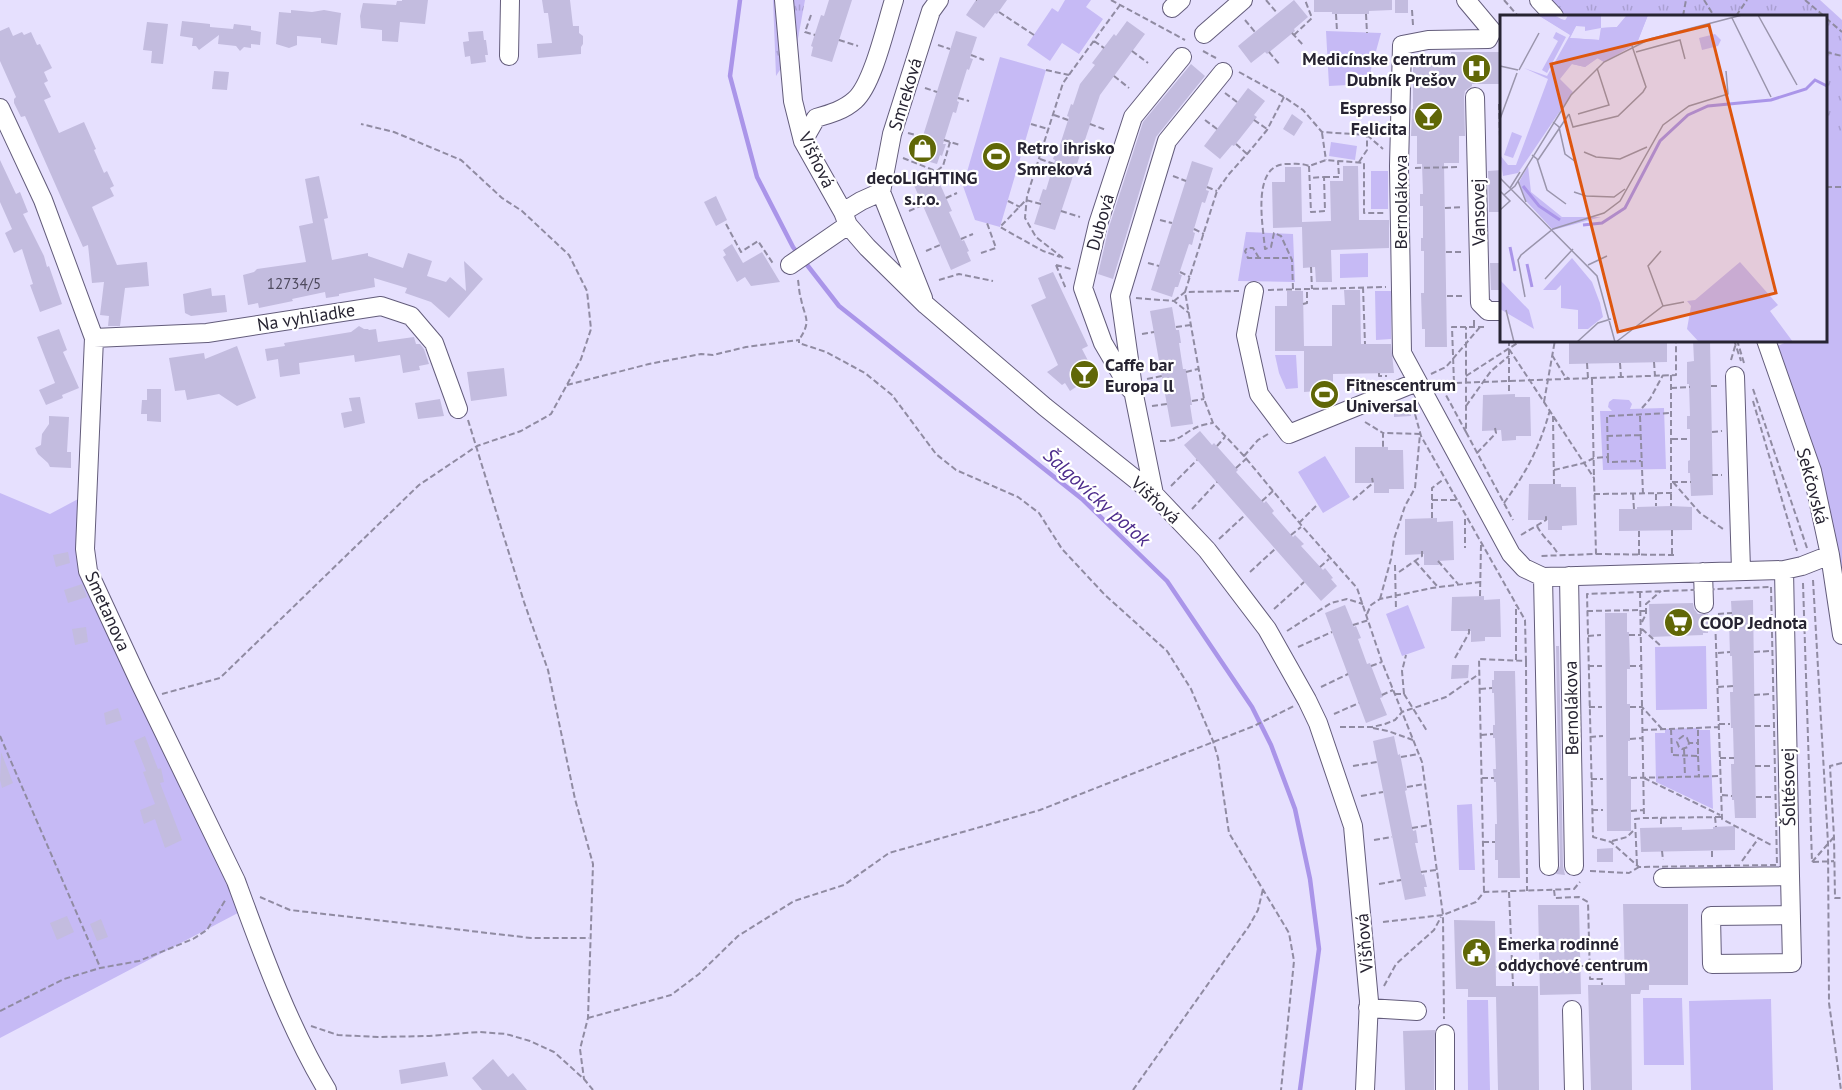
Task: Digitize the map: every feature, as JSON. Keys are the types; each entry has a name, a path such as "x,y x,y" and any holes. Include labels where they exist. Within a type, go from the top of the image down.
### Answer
{"street":[{"path":"509,56 510,0"},
{"name":"Višňová","path":"784,0 793,101 803,141 846,219 867,247 926,305 1045,407 1154,494 1208,550 1267,629 1307,700 1318,723 1353,826 1368,1008 1365,1090"},
{"path":"803,141 816,118 834,112 856,99 869,79 894,0"},
{"name":"Smreková","path":"881,192 892,134 931,11 939,0"},
{"path":"1420,36 1488,39 1492,31 1466,0"},
{"path":"1539,0 1553,15"},
{"name":"Dubová","path":"1142,394 1103,343 1083,288 1098,224 1133,117 1193,45 1243,9"},
{"name":"Bernolákova","path":"1420,36 1402,45 1402,167 1399,213 1402,353 1422,379 1511,554 1524,568 1543,577 1549,866"},
{"name":"Dubová","path":"1154,494 1142,394 1120,296 1167,141 1226,68"},
{"name":"Vansovej","path":"1475,97 1480,303 1488,311 1500,311"},
{"path":"793,101 816,118"},
{"name":"Smetanova","path":"0,108 44,200 94,338 85,549 88,571 147,699 238,884 288,1014 308,1059 327,1090"},
{"path":"789,269 846,219 861,201 881,192 926,305"},
{"path":"1254,291 1246,336 1259,394 1289,434 1422,379"},
{"name":"Na vyhliadke","path":"94,338 207,333 381,306 411,316 434,343 458,409"},
{"name":"Sekčovská","path":"1767,342 1812,471 1830,555 1842,635"},
{"path":"1732,370 1741,570"},
{"path":"1543,577 1569,576 1703,588 1741,570 1784,570 1830,555"},
{"name":"Šoltésovej","path":"1784,570 1792,963 1712,964 1711,916 1791,915"},
{"name":"Bernolákova","path":"1569,576 1581,872"},
{"path":"1663,872 1790,876"},
{"path":"1368,1008 1417,1011"},
{"path":"1572,1010 1574,1090"},
{"path":"1445,1034 1445,1090"}],"path":[{"path":"1111,0 1193,45 1226,68 1284,97 1303,110 1322,132 1326,160"},
{"path":"1266,0 1277,13"},
{"path":"1304,46 1293,34 1312,18 1305,0"},
{"path":"1504,0 1517,15"},
{"path":"1683,15 1686,0"},
{"path":"1704,0 1713,15"},
{"path":"1737,15 1747,0"},
{"path":"1801,0 1806,1 1823,15"},
{"path":"1026,200 1000,227 1043,251 1063,258 1036,237 1025,218 1026,200 1063,83 1120,5"},
{"path":"1243,9 1255,32"},
{"path":"1412,10 1420,36"},
{"path":"999,12 1034,35"},
{"path":"1336,14 1337,31"},
{"path":"1366,14 1367,33"},
{"path":"811,15 805,32 814,35"},
{"path":"1827,19 1842,32"},
{"path":"839,40 858,46"},
{"path":"1094,41 1104,48"},
{"path":"933,43 950,49"},
{"path":"1132,51 1148,63"},
{"path":"1269,52 1280,65"},
{"path":"1827,52 1842,56"},
{"path":"971,55 984,60"},
{"path":"1046,70 1070,75"},
{"path":"1114,76 1129,88"},
{"path":"919,86 937,92"},
{"path":"1224,92 1237,102"},
{"path":"1284,97 1267,130 1217,191 1185,292 1204,399 1213,423 1246,457 1299,523 1357,588 1382,662 1422,762 1443,915 1445,1034"},
{"path":"958,98 969,101"},
{"path":"1498,104 1500,148"},
{"path":"1053,115 1068,120"},
{"path":"1203,118 1217,129"},
{"path":"1254,120 1267,130"},
{"path":"147,699 220,678 419,485 477,446 521,431 551,414 581,359 591,329 587,291 569,255 522,211 502,198 461,160 394,132 361,124"},
{"path":"1031,124 1048,129"},
{"path":"1090,124 1106,130"},
{"path":"1322,132 1383,136"},
{"path":"908,133 923,137"},
{"path":"1359,162 1367,150 1367,135"},
{"path":"944,140 960,145"},
{"path":"902,158 938,170 943,166 950,142"},
{"path":"1236,144 1248,154"},
{"path":"1039,159 1054,164"},
{"path":"1293,290 1290,258 1281,236 1274,233 1271,247 1265,249 1262,200 1264,180 1270,170 1279,164 1309,166 1326,160 1364,163 1364,213 1399,213"},
{"path":"1310,178 1338,177 1338,161"},
{"path":"1309,166 1311,212 1325,211 1324,177"},
{"path":"1402,167 1460,167"},
{"path":"1076,168 1093,173"},
{"path":"1173,176 1186,181"},
{"path":"1207,187 1217,191"},
{"path":"946,198 957,193"},
{"path":"1026,200 1041,204"},
{"path":"1008,201 1020,207"},
{"path":"909,211 922,205"},
{"path":"1445,208 1472,207"},
{"path":"1061,211 1080,217"},
{"path":"1158,219 1172,223"},
{"path":"981,253 996,248 987,223"},
{"path":"726,224 741,252 758,241 774,265 789,269 806,314 807,323 799,340"},
{"path":"1194,229 1203,234"},
{"path":"961,239 973,234"},
{"path":"926,251 940,245"},
{"path":"1259,258 1252,248 1247,248 1245,251 1248,258 1259,258 1290,258"},
{"path":"1446,252 1473,252"},
{"path":"1142,261 1159,266"},
{"path":"1056,265 1066,289"},
{"path":"1311,267 1311,289"},
{"path":"1180,272 1190,277"},
{"path":"939,280 959,274 993,281"},
{"path":"1174,301 1185,292 1401,286"},
{"path":"1364,287 1365,344"},
{"path":"1303,304 1307,303 1307,289"},
{"path":"1447,296 1464,296"},
{"path":"1133,298 1174,301 1189,313"},
{"path":"1474,318 1474,327"},
{"path":"1176,327 1191,325"},
{"path":"1452,327 1455,383"},
{"path":"1466,327 1466,432"},
{"path":"1422,379 1446,367 1480,327"},
{"path":"1447,328 1491,327"},
{"path":"1134,335 1154,332"},
{"path":"567,385 649,364 799,340"},
{"path":"799,340 799,344 826,351 865,373 892,395 936,454 956,470 1018,497 1039,513 1062,549 1105,596 1167,651 1191,688 1218,759 1230,833 1289,933 1294,961 1281,1090"},
{"path":"1509,342 1509,394"},
{"path":"1466,376 1519,342"},
{"path":"1544,402 1555,342"},
{"path":"1525,542 1440,384 1676,375 1676,342"},
{"path":"1732,370 1736,343"},
{"path":"1509,349 1594,478"},
{"path":"1552,355 1569,379"},
{"path":"1466,406 1491,371 1509,356"},
{"path":"1654,362 1655,376"},
{"path":"1587,363 1588,378"},
{"path":"1620,363 1621,377"},
{"path":"1186,372 1199,369"},
{"path":"1642,408 1664,375"},
{"path":"1671,375 1671,506"},
{"path":"1162,376 1142,394 1167,404"},
{"path":"1592,378 1596,554"},
{"path":"1671,388 1689,387"},
{"path":"1192,401 1204,399"},
{"path":"458,409 470,422 524,602 548,670 576,799 593,864 588,1018 580,1049 584,1079"},
{"path":"1504,503 1526,471 1542,437 1550,410"},
{"path":"1641,461 1608,462 1607,416 1671,413"},
{"path":"1415,414 1420,434 1525,620 1524,739 1527,891"},
{"path":"1640,415 1643,494"},
{"path":"1554,416 1554,484"},
{"path":"1154,440 1168,441 1181,438 1196,427 1213,423"},
{"path":"1236,468 1258,440 1282,425"},
{"path":"1477,453 1496,432 1495,428"},
{"path":"1383,447 1383,433 1420,434"},
{"path":"1380,599 1394,539 1405,506 1415,488 1420,434"},
{"path":"1607,436 1640,435"},
{"path":"1217,446 1226,436"},
{"path":"1671,440 1690,439"},
{"path":"1554,470 1584,463 1594,458 1608,457"},
{"path":"1171,486 1197,460"},
{"path":"1353,500 1372,483 1372,478"},
{"path":"1432,518 1432,488 1444,478"},
{"path":"1192,509 1217,482"},
{"path":"1672,482 1691,482"},
{"path":"1672,482 1700,513 1729,534"},
{"path":"1262,501 1273,491"},
{"path":"1594,494 1671,493"},
{"path":"1634,494 1634,509"},
{"path":"1656,494 1656,506"},
{"path":"1432,500 1456,500"},
{"path":"1299,523 1318,504"},
{"path":"1521,535 1546,520 1546,514"},
{"path":"1219,539 1245,515"},
{"path":"1465,516 1466,548"},
{"path":"1291,535 1302,526"},
{"path":"1537,526 1558,556"},
{"path":"1672,530 1672,555"},
{"path":"1639,531 1639,555"},
{"path":"1480,596 1481,544"},
{"path":"1250,572 1275,549"},
{"path":"1399,572 1422,556 1422,549"},
{"path":"1532,556 1683,555"},
{"path":"1320,567 1330,558"},
{"path":"1415,561 1438,587"},
{"path":"1438,561 1458,585"},
{"path":"1395,565 1396,610"},
{"path":"1274,609 1304,582"},
{"path":"1367,614 1371,605 1380,599 1438,587 1480,582"},
{"path":"1771,587 1777,865 1713,866 1663,872 1638,866 1611,842 1593,837 1587,594 1703,588 1771,587"},
{"path":"1640,626 1648,611 1646,604 1661,591"},
{"path":"1640,592 1644,818"},
{"path":"1287,631 1331,603 1347,599 1363,604"},
{"path":"1516,603 1516,660"},
{"path":"1587,611 1648,611"},
{"path":"1722,817 1715,614 1732,613"},
{"path":"1353,626 1369,620"},
{"path":"1753,621 1772,621"},
{"path":"1640,626 1662,647"},
{"path":"1455,658 1469,629"},
{"path":"1298,647 1332,632"},
{"path":"1588,636 1601,635"},
{"path":"1629,635 1641,635"},
{"path":"1754,652 1772,651"},
{"path":"1716,653 1730,652"},
{"path":"1406,655 1402,671 1404,694 1427,731"},
{"path":"1383,922 1443,915 1476,902 1484,892 1479,659 1526,661"},
{"path":"1371,666 1382,662"},
{"path":"1588,666 1602,666"},
{"path":"1630,666 1641,666"},
{"path":"1321,687 1348,674"},
{"path":"1369,727 1395,720 1402,712 1446,698 1479,674"},
{"path":"1718,687 1733,686"},
{"path":"1479,689 1492,688"},
{"path":"1382,695 1394,690"},
{"path":"1395,694 1404,694"},
{"path":"1754,695 1773,694"},
{"path":"588,1018 670,996 699,974 738,936 794,901 844,885 889,853 1040,810 1254,726 1307,700"},
{"path":"1334,714 1359,703"},
{"path":"1589,707 1602,707"},
{"path":"1630,707 1642,707 1662,729"},
{"path":"1642,730 1698,728 1730,724"},
{"path":"1755,726 1774,726"},
{"path":"1340,727 1369,727 1413,740"},
{"path":"1698,728 1699,777"},
{"path":"1671,729 1672,756 1698,756"},
{"path":"1683,729 1683,736"},
{"path":"1480,735 1493,734"},
{"path":"0,736 100,968"},
{"path":"1590,736 1602,736"},
{"path":"1683,736 1689,743"},
{"path":"1677,744 1678,739 1683,736"},
{"path":"1630,739 1642,738"},
{"path":"1689,743 1698,743"},
{"path":"1684,749 1689,743"},
{"path":"1671,744 1677,744 1684,749"},
{"path":"1684,749 1685,777"},
{"path":"1401,757 1419,754"},
{"path":"1720,758 1734,758"},
{"path":"1353,766 1377,762"},
{"path":"1842,764 1830,766 1836,898 1842,898"},
{"path":"1755,766 1775,766"},
{"path":"1631,778 1721,776"},
{"path":"1643,777 1777,848"},
{"path":"1481,778 1494,778"},
{"path":"1591,779 1603,779"},
{"path":"1407,787 1425,784"},
{"path":"1361,796 1383,792"},
{"path":"1721,795 1732,796"},
{"path":"1756,797 1775,796"},
{"path":"1592,810 1603,810"},
{"path":"1631,811 1644,810"},
{"path":"1715,817 1716,827"},
{"path":"1638,866 1635,819 1722,817"},
{"path":"1660,818 1661,827"},
{"path":"1412,828 1430,825"},
{"path":"1611,842 1627,837 1635,829"},
{"path":"1374,840 1392,837"},
{"path":"1834,837 1812,861 1834,861"},
{"path":"1738,865 1759,838"},
{"path":"1483,842 1495,842"},
{"path":"1662,851 1663,872"},
{"path":"1712,851 1713,866"},
{"path":"1484,892 1574,889 1581,872 1629,873 1638,866"},
{"path":"1421,872 1437,870"},
{"path":"1379,884 1401,880"},
{"path":"0,1011 64,979 100,968 139,961 193,939 207,930 238,884 290,910 531,938 591,938"},
{"path":"1133,1090 1249,926 1258,910 1263,889"},
{"path":"1554,890 1554,898 1579,897 1588,902 1590,979 1602,979 1602,985"},
{"path":"1509,892 1513,986"},
{"path":"1829,908 1829,1003 1841,1090"},
{"path":"1384,985 1396,964 1434,930 1443,915"},
{"path":"1496,967 1512,966"},
{"path":"1581,966 1590,966"},
{"path":"288,1014 303,1023 338,1035 378,1037 479,1032 506,1034 530,1041 554,1052 593,1090"}],"green space":[{"path":"773,0 805,0 797,44 776,76"},
{"path":"1065,0 1091,0 1086,7 1103,19 1079,54 1062,43 1050,61 1027,45 1052,8 1058,12"},
{"path":"1537,0 1820,0 1842,20 1842,590 1773,351 1787,342 1827,342 1827,15 1551,15"},
{"path":"1326,31 1381,33 1367,84 1329,86"},
{"name":"Retro ihrisko Smreková","path":"1000,57 1046,70 1000,227 975,220 963,186"},
{"path":"1827,138 1842,140 1842,590 1770,349 1787,342 1827,342"},
{"path":"1331,142 1357,146 1355,160 1329,156"},
{"path":"1371,171 1388,171 1388,209 1371,209"},
{"path":"1246,232 1293,234 1295,282 1238,281"},
{"path":"1368,253 1368,277 1340,278 1340,254"},
{"path":"1375,291 1391,291 1391,339 1376,340"},
{"path":"1275,355 1296,355 1298,388 1286,389"},
{"path":"1613,399 1629,400 1632,404 1630,409 1664,408 1666,469 1603,470 1600,411 1612,411 1608,407 1609,402"},
{"path":"1325,456 1350,497 1323,513 1298,472"},
{"path":"0,493 50,514 80,498 82,551 255,904 0,1038"},
{"path":"1408,605 1425,648 1402,656 1386,614"},
{"path":"1706,646 1707,709 1656,710 1655,647"},
{"path":"1700,728 1699,730 1710,730 1713,809 1656,782 1655,733 1665,733 1665,729"},
{"path":"1472,804 1475,870 1459,870 1457,805"},
{"path":"1643,998 1682,998 1684,1065 1644,1065"},
{"path":"1771,999 1773,1090 1691,1090 1689,1001"},
{"path":"1467,1000 1488,1000 1490,1090 1468,1090"}],"building":[{"path":"428,0 425,24 400,22 398,42 382,41 382,30 361,28 360,16 363,3 396,5 397,1"},
{"path":"542,0 570,0 573,26 579,26 579,33 583,36 581,54 538,58 537,44 552,43 548,13 544,13"},
{"path":"829,0 852,0 832,62 811,56 813,47 811,46 821,15 824,16"},
{"path":"976,0 1007,0 984,28 966,15"},
{"path":"1294,0 1308,17 1267,54 1265,52 1251,63 1238,46"},
{"path":"1314,0 1392,0 1392,10 1369,11 1369,14 1314,12"},
{"path":"1395,0 1408,0 1408,13 1395,13"},
{"path":"291,10 312,12 324,10 341,13 337,45 321,43 321,38 297,36 297,45 289,48 276,44 279,12 291,13"},
{"path":"182,21 233,29 234,24 251,26 251,30 261,32 260,45 251,44 251,48 244,47 240,51 236,46 218,44 219,35 199,50 196,46 192,46 193,38 180,36"},
{"path":"1127,21 1145,34 1100,95 1055,230 1034,224 1041,202 1039,201 1043,189 1046,190 1055,160 1053,159 1057,147 1059,148 1069,117 1067,116 1080,84 1095,65 1092,63"},
{"path":"147,22 168,24 163,64 151,63 152,51 143,50"},
{"path":"9,27 13,36 22,32 24,35 31,32 52,68 44,72 48,81 44,83 51,97 44,100 59,133 84,122 104,173 107,171 114,186 110,188 114,196 92,207 117,265 147,262 149,286 125,288 120,326 108,326 109,316 100,315 104,282 92,283 88,245 83,247 25,116 21,117 14,103 16,97 0,61 0,31"},
{"path":"483,31 488,55 485,55 486,62 471,64 470,56 465,57 463,42 469,41 468,32"},
{"path":"956,31 977,37 970,58 973,59 969,70 967,69 957,101 959,102 956,113 953,112 943,144 946,144 937,164 916,158"},
{"path":"1451,52 1500,52 1500,84 1472,84 1465,91 1465,136 1459,136 1459,163 1444,163 1447,347 1425,347 1421,293 1424,293 1424,251 1421,251 1423,206 1420,206 1420,194 1423,194 1422,164 1417,164 1417,136 1411,136 1413,61 1417,61 1417,56 1451,55"},
{"path":"1191,64 1205,76 1156,137 1113,279 1098,274 1109,227 1143,122"},
{"path":"214,71 229,72 227,90 212,89"},
{"path":"1248,88 1265,101 1254,115 1257,117 1234,146 1232,145 1220,159 1204,146"},
{"path":"1292,114 1303,122 1294,136 1283,129"},
{"path":"0,160 16,194 20,192 28,212 23,214 44,256 47,267 49,266 62,304 40,312 30,285 33,284 22,249 14,253 5,233 12,229 0,202"},
{"path":"1192,161 1213,168 1206,190 1209,191 1205,203 1202,202 1193,232 1195,233 1192,245 1189,244 1179,274 1182,275 1172,297 1151,290"},
{"path":"1343,166 1358,166 1359,220 1389,220 1389,248 1331,250 1332,282 1316,282 1315,267 1303,268 1302,227 1273,228 1272,182 1285,182 1285,167 1301,167 1302,222 1331,221 1330,181 1343,181"},
{"path":"1500,170 1500,212 1489,212 1488,171"},
{"path":"935,173 952,211 949,212 969,251 967,252 971,261 951,270 913,183"},
{"path":"319,176 328,218 324,219 332,260 368,253 368,256 403,268 408,253 432,261 427,276 446,282 450,277 466,291 464,261 483,279 449,318 431,302 405,293 407,288 374,278 375,287 339,294 339,296 326,298 325,292 259,308 258,303 248,305 243,275 257,269 306,262 299,226 313,223 305,179"},
{"path":"716,196 727,220 716,226 704,202"},
{"path":"732,244 743,263 762,252 780,282 751,286 745,277 737,282 723,257 726,255 723,250"},
{"path":"1490,263 1500,263 1500,290 1491,290"},
{"path":"1053,272 1088,346 1082,349 1096,376 1090,387 1076,387 1070,391 1065,383 1062,385 1047,372 1058,365 1031,305 1046,298 1038,278"},
{"path":"211,288 212,296 225,295 227,312 191,316 185,313 183,294"},
{"path":"1344,290 1360,290 1361,344 1391,344 1394,373 1333,374 1333,404 1318,406 1318,391 1304,392 1304,351 1275,351 1275,306 1287,306 1287,291 1303,291 1304,346 1332,346 1332,305 1345,305"},
{"path":"1172,307 1176,330 1179,330 1183,369 1186,369 1193,424 1171,427 1150,311"},
{"path":"359,326 369,330 376,329 378,342 414,337 416,344 420,344 424,349 429,364 419,366 420,370 403,373 400,355 355,362 354,355 299,363 300,374 280,377 278,359 267,361 265,349 285,346 284,343 351,332"},
{"path":"59,329 67,350 63,352 79,388 46,405 39,390 55,383 37,337"},
{"path":"1667,342 1667,362 1569,364 1569,343"},
{"path":"1693,342 1710,342 1713,495 1691,496 1690,473 1688,473 1690,429 1687,429 1687,416 1690,416 1687,362 1694,361"},
{"path":"237,346 256,398 237,406 219,394 187,400 185,390 175,391 169,358 204,353 205,359"},
{"path":"504,368 507,396 471,401 467,372"},
{"path":"147,389 161,389 161,422 147,421 147,414 141,414 142,400 147,400"},
{"path":"1515,394 1515,397 1530,397 1531,436 1516,436 1516,440 1502,441 1501,430 1482,431 1483,395"},
{"path":"360,397 365,423 344,428 341,413 352,411 349,398"},
{"path":"440,399 444,416 418,419 415,403"},
{"path":"1394,403 1410,403 1411,416 1394,417"},
{"path":"49,416 69,417 67,452 71,452 71,468 50,467 35,448 41,445 42,434 49,424"},
{"path":"1200,431 1212,445 1214,443 1238,470 1236,472 1264,503 1266,501 1274,511 1272,513 1293,537 1295,535 1304,544 1301,546 1333,578 1331,579 1337,586 1321,601 1184,445"},
{"path":"1355,447 1388,447 1388,450 1403,450 1404,489 1389,489 1389,493 1374,493 1374,483 1355,483"},
{"path":"1529,484 1561,484 1561,487 1576,487 1577,525 1562,526 1562,530 1548,530 1548,520 1528,520"},
{"path":"1692,507 1692,530 1619,531 1619,509"},
{"path":"1437,518 1437,522 1453,521 1454,560 1438,561 1439,565 1424,565 1424,554 1405,555 1405,519"},
{"path":"68,552 70,563 56,567 53,555"},
{"path":"82,584 87,597 68,603 64,590"},
{"path":"1484,596 1484,600 1500,599 1501,637 1485,637 1485,641 1471,642 1471,631 1451,631 1452,597"},
{"path":"1753,600 1756,818 1735,818 1734,800 1732,800 1731,764 1734,764 1730,692 1733,692 1729,620 1732,620 1731,601"},
{"name":"COOP Jednota","path":"1693,603 1698,614 1708,614 1708,633 1650,637 1649,604"},
{"path":"1345,605 1361,638 1358,639 1383,697 1380,698 1387,715 1366,723 1325,613"},
{"path":"1605,613 1627,613 1630,669 1627,669 1627,704 1630,704 1628,776 1631,776 1631,831 1607,831"},
{"path":"86,627 88,642 75,645 72,629"},
{"path":"1556,646 1559,646 1565,875 1556,874 1560,866"},
{"path":"1452,665 1469,665 1468,678 1451,679"},
{"path":"1494,671 1515,671 1520,878 1498,878 1498,860 1495,860 1495,824 1497,824 1496,782 1494,782 1493,769 1496,769 1495,738 1493,738 1494,693 1492,693"},
{"path":"118,708 122,720 106,725 104,713"},
{"path":"145,736 158,769 161,768 164,782 160,783 182,840 165,848 155,819 144,824 140,810 155,804 143,772 146,771 134,741"},
{"path":"1394,736 1398,755 1400,754 1413,831 1416,830 1418,843 1415,843 1427,887 1424,887 1426,896 1405,900 1373,741"},
{"path":"1,752 13,783 2,788 0,780"},
{"path":"1735,826 1735,850 1641,852 1640,828 1682,827 1682,830"},
{"path":"1613,848 1613,862 1597,862 1597,849"},
{"path":"1623,904 1688,904 1688,985 1649,985 1649,990 1641,990 1640,994 1631,994 1632,1090 1591,1090 1588,985 1625,985"},
{"path":"1538,905 1579,905 1581,994 1540,995"},
{"path":"67,916 74,932 57,940 50,923"},
{"path":"101,919 108,937 97,941 90,924"},
{"path":"1454,920 1495,921 1496,986 1538,986 1539,1090 1498,1090 1496,997 1468,997 1468,989 1456,989"},
{"path":"1435,1030 1434,1090 1405,1090 1403,1031"},
{"path":"493,1059 508,1077 513,1073 527,1090 482,1090 472,1078"},
{"path":"445,1062 448,1076 401,1084 399,1070"}],"waterway":[{"name":"Šalgovícky potok","path":"740,0 730,76 757,177 799,255"},
{"name":"Šalgovícky potok","path":"804,261 839,306 1082,499 1167,581 1252,707 1271,745 1295,809 1310,879 1319,949 1300,1090"}],"place":[{"name":"Medicínske centrum Dubník Prešov","path":"1477,68"},
{"name":"Espresso Felicita","path":"1428,117"},
{"name":"decoLIGHTING s.r.o.","path":"922,148"},
{"name":"Retro ihrisko Smreková","path":"996,157"},
{"name":"Caffe bar Europa ll","path":"1084,374"},
{"name":"Fitnescentrum Universal","path":"1325,394"},
{"name":"COOP Jednota","path":"1679,622"},
{"name":"Emerka rodinné oddychové centrum","path":"1477,953"}]}
